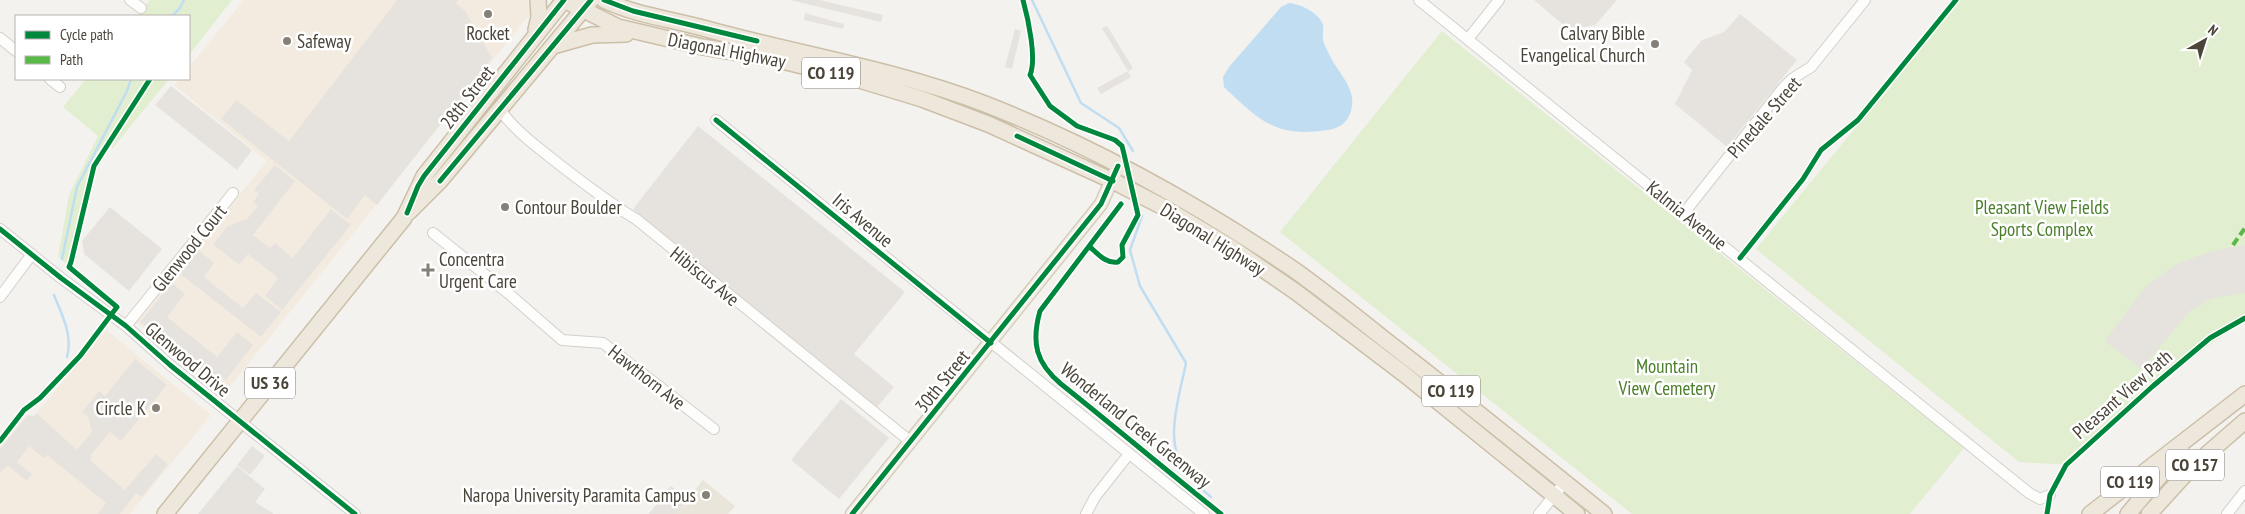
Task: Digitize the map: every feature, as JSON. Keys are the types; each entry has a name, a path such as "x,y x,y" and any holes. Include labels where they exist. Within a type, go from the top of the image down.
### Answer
{"highway":[{"path":"534,35 539,17 538,0"},
{"name":"28th Street","path":"408,213 418,186 424,176 534,35 564,0"},
{"name":"Diagonal Highway","path":"564,0 586,5 618,27 703,47 774,59 905,94 988,124 1113,181 1165,208 1232,248 1326,314 1419,386 1577,514"},
{"name":"Diagonal Highway","path":"604,0 633,11 701,27 737,38 860,65 943,89 1051,131 1230,229 1293,270 1336,301 1604,514"},
{"path":"633,0 641,5 701,27"},
{"name":"28th Street","path":"165,514 408,213 425,198 586,5"},
{"name":"CO 119","path":"553,46 592,35 640,33"},
{"path":"1326,314 1336,301"},
{"name":"CO 119","path":"2090,514 2245,394"},
{"name":"CO 157","path":"2128,514 2171,462 2216,416"},
{"name":"CO 157","path":"2149,514 2191,468 2245,420"}],"main road":[{"name":"30th Street","path":"857,512 1101,204 1113,181 1118,166"}],"street":[{"path":"130,0 140,8"},
{"name":"Kalmia Avenue","path":"1419,0 2029,493 2040,499 2050,495"},
{"path":"1468,39 1499,0"},
{"name":"Pinedale Street","path":"1684,213 1784,88 1792,79 1811,67 1865,0"},
{"path":"0,38 15,50"},
{"path":"51,80 60,87"},
{"name":"Hibiscus Ave","path":"500,110 509,122 538,147 617,208 636,219 911,442"},
{"name":"Iris Avenue","path":"716,120 1204,514"},
{"name":"Glenwood Court","path":"126,326 233,193"},
{"name":"Glenwood Drive","path":"0,229 126,326 170,365 355,514"},
{"name":"Hawthorn Ave","path":"432,233 508,293 562,340 603,343 714,429"},
{"path":"0,297 32,254"},
{"path":"1086,514 1095,497 1129,454"},
{"path":"1539,514 1565,482"},
{"path":"2227,514 2245,491"}],"shaded area":[{"path":"244,0 528,0 530,14 224,394 136,322 267,161 174,85 178,80 190,80 190,66"},
{"path":"397,0 459,0 456,3 465,11 492,58 377,205 365,195 347,219 221,119 236,100 289,141"},
{"path":"790,0 820,0 883,15 881,22"},
{"path":"1534,0 1617,0 1595,25 1579,28 1574,34"},
{"path":"805,13 844,24 843,29 804,20"},
{"path":"1740,14 1797,60 1727,147 1675,104 1692,70 1684,62 1702,40 1724,32"},
{"path":"1107,26 1133,68 1128,72 1131,77 1101,94 1097,88 1128,71 1102,28"},
{"path":"1015,29 1021,31 1012,69 1005,67"},
{"path":"171,86 252,150 237,170 155,105"},
{"path":"698,126 905,292 854,354 894,387 877,407 633,209"},
{"path":"275,165 295,181 253,235 270,248 275,243 293,258 331,209 351,225 282,310 265,296 278,278 248,254 239,265 213,244 227,227 248,218 258,206 253,202 259,194 254,190"},
{"path":"110,207 162,249 129,291 84,254 82,241"},
{"path":"2245,245 2245,293 2213,298 2191,310 2141,369 2105,341 2146,286 2176,264 2213,251"},
{"path":"198,250 214,263 204,277 243,308 256,293 281,312 261,337 179,273"},
{"path":"172,283 185,294 167,317 217,357 237,332 253,345 226,380 220,376 210,378 140,322"},
{"path":"106,330 211,415 130,514 0,514 0,447 25,415 34,416"},
{"path":"135,359 167,385 121,441 110,432 91,455 91,461 125,490 156,454 168,464 142,497 136,493 120,514 98,514 106,503 47,455 44,458 29,446 17,462 32,474 27,481 8,466 0,472 0,449 28,415 34,416 36,413 77,450 92,432 88,416 82,412 99,391 105,396"},
{"path":"841,399 889,438 839,499 791,460"},
{"path":"252,446 265,456 250,475 237,465"},
{"path":"237,466 265,489 255,502 274,514 198,514"},
{"name":"Naropa University Paramita Campus","path":"703,480 735,506 728,514 649,514 671,486 687,499"},
{"path":"671,486 687,499 675,514 649,514"}],"green space":[{"path":"150,0 232,0 190,54 190,15 137,15"},
{"name":"Pleasant View Fields Sports Complex","path":"1960,0 2245,0 2245,321 2175,371 2070,465 2019,462 1756,249"},
{"name":"Mountain View Cemetery","path":"1442,31 1964,448 1910,514 1632,514 1280,232"},
{"path":"85,80 168,80 113,148 110,145 108,147 94,173 76,258 71,268 58,257 69,195 98,136 63,107"}],"water":[{"path":"1289,3 1306,8 1313,12 1321,21 1325,45 1351,92 1352,105 1350,115 1345,122 1333,129 1310,132 1282,129 1259,118 1224,87 1223,77 1229,67 1281,7"}],"waterway":[{"path":"173,15 180,8 184,0"},
{"path":"1032,0 1081,103 1119,128 1133,151"},
{"path":"62,259 77,187 127,91 131,80"},
{"path":"1142,216 1130,250 1140,286 1186,363 1175,421 1176,449 1180,463 1188,475 1211,497"},
{"path":"54,295 68,333 67,357"}],"marked path":[{"path":"2233,245 2245,228"}],"cycle path":[{"path":"407,213 424,176 564,0"},
{"path":"440,181 591,0"},
{"path":"604,0 633,11 757,41"},
{"path":"1023,0 1033,59 1030,75 1050,106 1077,126 1115,140 1122,146 1138,215 1122,245 1123,257 1118,262 1106,260 1090,247"},
{"path":"1740,258 1803,179 1821,150 1858,120 1956,0"},
{"path":"0,441 24,410 40,398 80,356 117,307 69,267 94,166 149,80"},
{"path":"716,120 991,343"},
{"path":"1017,136 1113,181"},
{"path":"852,514 1101,204 1118,166"},
{"name":"Wonderland Creek Greenway","path":"1121,204 1040,311 1036,333 1038,352 1046,368 1061,384 1221,514"},
{"path":"0,229 61,278 126,326 170,365 355,514"},
{"name":"Pleasant View Path","path":"2047,514 2050,495 2066,465 2153,386 2210,338 2245,318"}],"place":[{"name":"Rocket","path":"488,14"},
{"name":"Safeway","path":"287,41"},
{"name":"Calvary Bible Evangelical Church","path":"1655,44"},
{"name":"Contour Boulder","path":"505,207"},
{"name":"Concentra Urgent Care","path":"428,270"},
{"name":"Circle K","path":"156,408"},
{"name":"Naropa University Paramita Campus","path":"706,495"}]}
